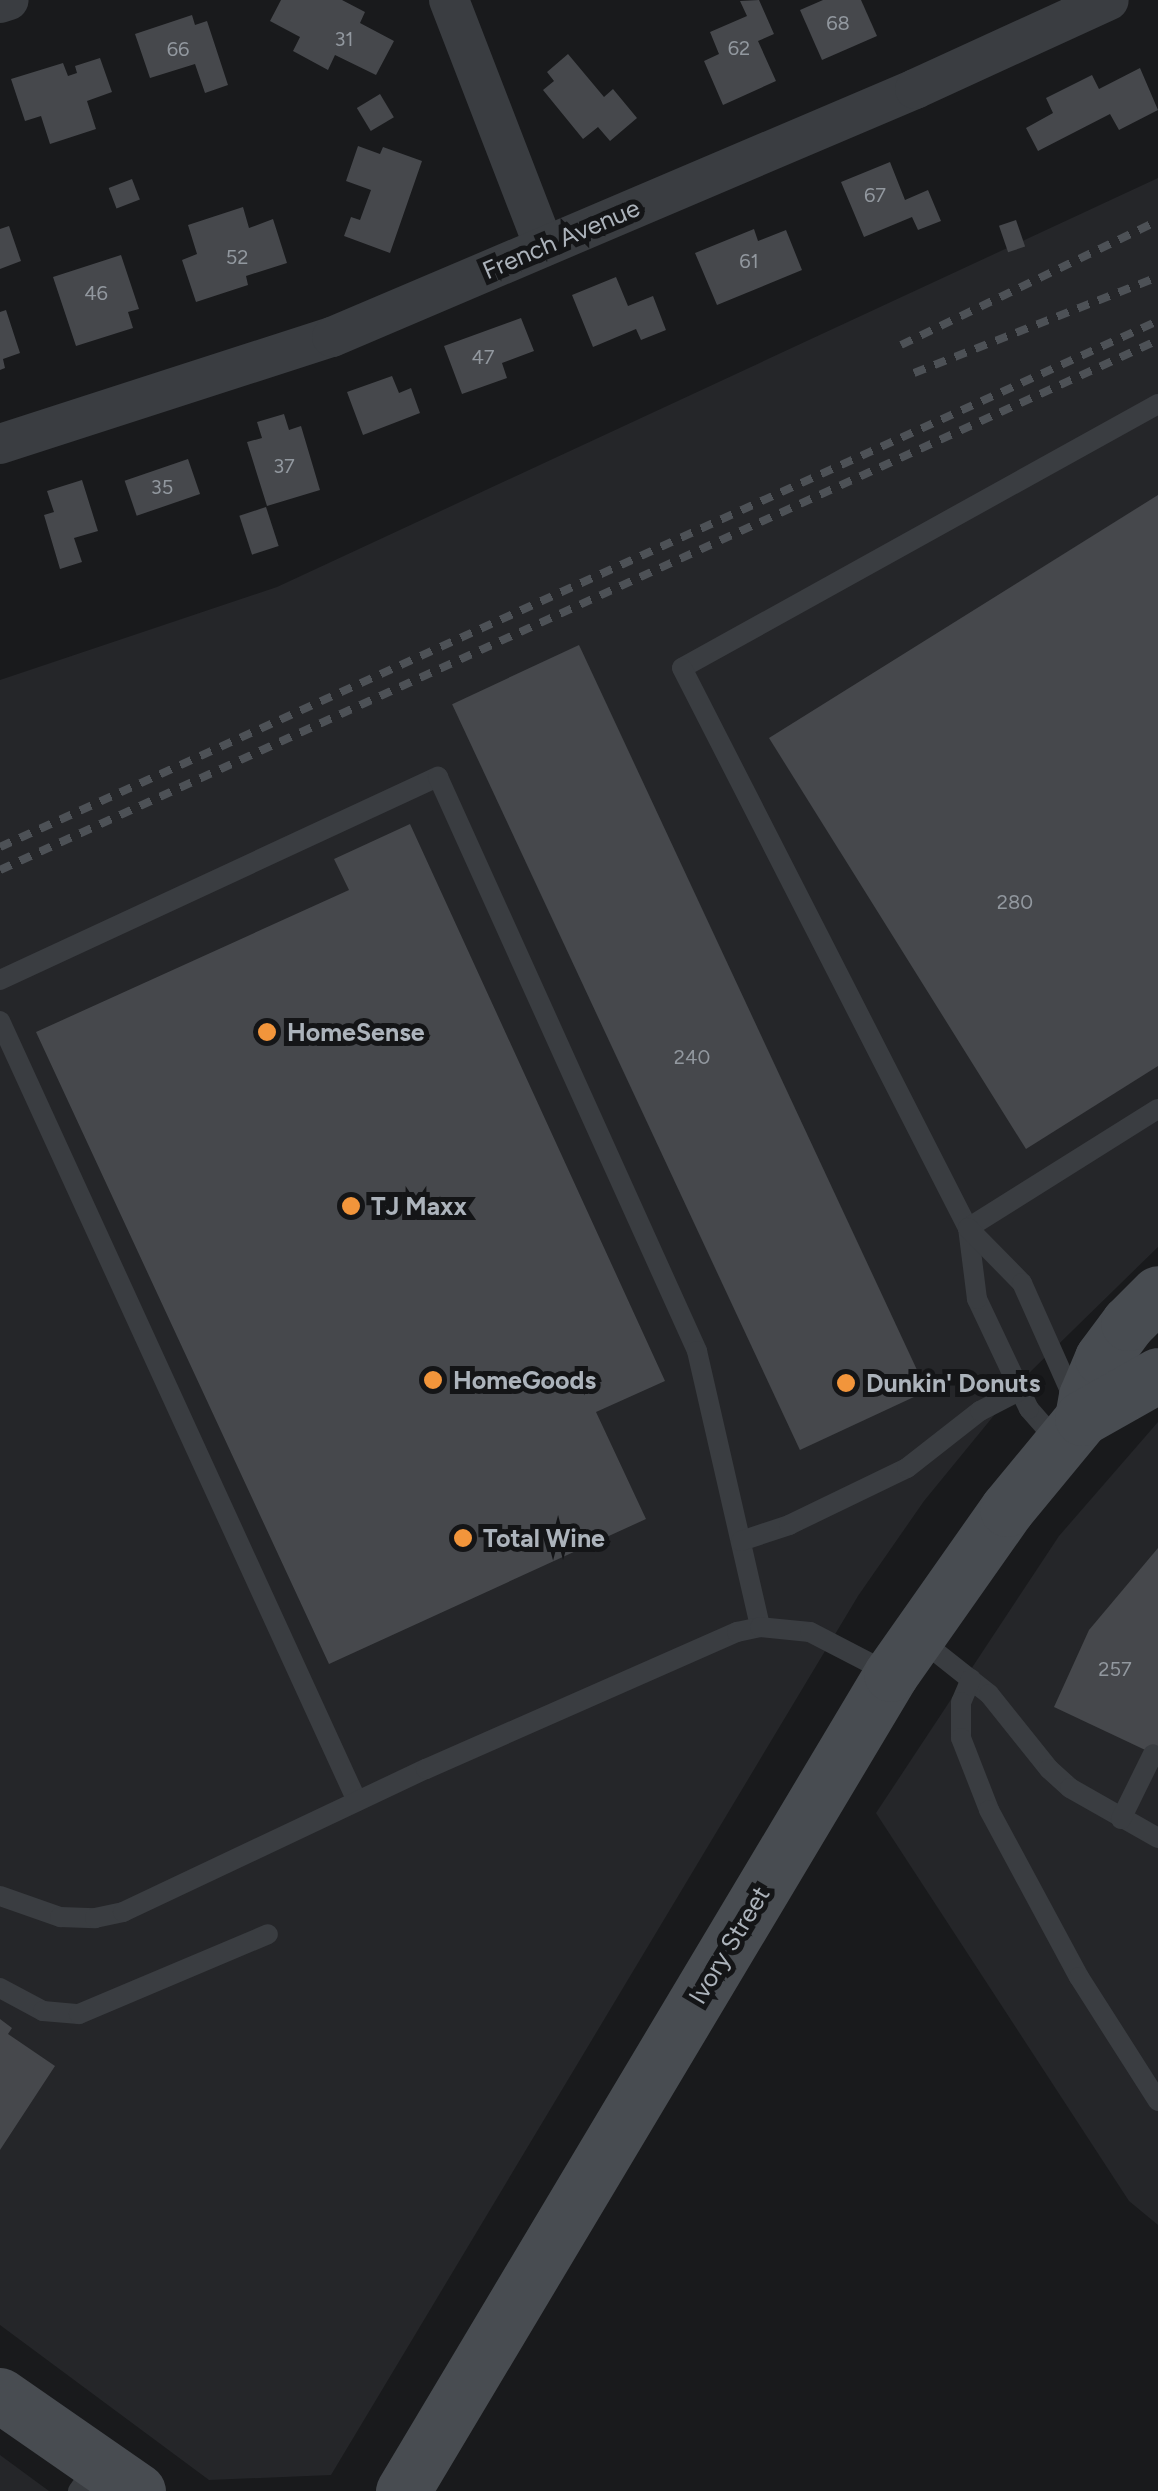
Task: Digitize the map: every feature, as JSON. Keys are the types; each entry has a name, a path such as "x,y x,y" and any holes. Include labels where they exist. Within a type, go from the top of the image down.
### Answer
{"street":[{"path":"0,3 9,0"},
{"path":"450,0 544,246"},
{"name":"French Avenue","path":"0,444 273,359 915,88 1109,0"},
{"name":"Ivory Street","path":"403,2491 904,1656 1007,1509 1071,1431 1102,1358 1158,1293"},
{"name":"Ivory Street","path":"1071,1431 1158,1375"},
{"path":"0,2394 105,2482"}],"lane":[{"path":"1071,1431 1022,1283 968,1228 682,668 1158,404"},
{"path":"0,980 438,777 697,1352 760,1627"},
{"path":"0,1021 357,1801"},
{"path":"968,1228 1158,1109"},
{"path":"968,1228 972,1284 1019,1391 1071,1431"},
{"path":"741,1541 789,1525 907,1468 980,1410 1019,1391"},
{"path":"0,1896 43,1914 115,1915 713,1641 760,1627 810,1632 971,1678 1003,1708 1049,1770 1121,1819 1158,1838"},
{"path":"971,1678 959,1719 966,1756 1016,1867 1158,2102"},
{"path":"1121,1819 1153,1754"},
{"path":"0,1988 43,2011 79,2014 268,1934"},
{"path":"1113,2031 1158,2071"}],"shaded area":[{"path":"1158,178 1158,1247 1027,1375 924,1501 858,1596 331,2475 209,2480 0,2325 0,680 277,587"},
{"path":"1158,1422 1158,2225 1129,2201 876,1813 1059,1536"},
{"path":"0,2455 49,2491 0,2491"}],"building":[{"path":"281,0 342,0 365,12 360,23 394,41 376,75 335,55 328,70 293,51 300,37 270,21"},
{"path":"759,0 774,34 758,41 776,81 723,105 704,61 719,54 710,32 747,16 740,1"},
{"path":"823,0 861,0 877,36 822,60 800,10"},
{"path":"192,15 195,25 207,21 228,85 205,93 195,64 150,78 135,34"},
{"path":"568,54 604,97 613,89 637,118 610,141 598,127 583,139 543,90 554,81 547,72"},
{"path":"100,58 112,92 87,101 96,129 50,144 41,116 25,121 11,79 63,63 68,76 77,73 75,66"},
{"path":"1140,68 1158,110 1119,130 1110,114 1038,151 1026,128 1053,113 1046,98 1092,75 1099,89"},
{"path":"380,94 394,117 371,131 357,108"},
{"path":"358,146 380,154 383,147 422,161 390,253 344,236 351,217 360,220 371,190 346,181"},
{"path":"890,162 905,200 928,190 941,221 918,230 912,217 864,237 841,182"},
{"path":"132,179 140,200 117,208 109,188"},
{"path":"243,207 249,228 273,219 287,263 246,276 248,285 196,302 182,260 197,254 188,225"},
{"path":"1016,220 1025,246 1008,252 999,226"},
{"path":"9,226 21,261 0,269 0,229"},
{"path":"754,229 758,241 786,230 802,270 717,305 695,253"},
{"path":"121,255 139,309 128,312 133,328 76,346 53,277"},
{"path":"616,277 628,306 653,296 666,330 641,340 636,329 593,347 572,295"},
{"path":"6,310 20,353 3,359 5,368 0,370 0,312"},
{"path":"521,318 534,351 502,363 507,378 462,394 444,346"},
{"path":"392,376 399,393 411,388 420,413 363,435 347,392"},
{"path":"284,414 289,430 301,426 320,490 267,506 247,442 262,438 257,422"},
{"path":"188,459 200,494 137,516 125,481"},
{"path":"82,480 98,531 74,538 82,562 60,569 44,515 54,512 47,491"},
{"path":"1158,495 1158,1066 1026,1149 769,738"},
{"path":"266,507 279,546 252,555 239,516"},
{"path":"579,645 927,1391 800,1450 452,704"},
{"path":"410,824 665,1381 596,1412 646,1519 329,1664 36,1032 349,890 334,859"},
{"path":"1158,1548 1158,1756 1054,1707 1089,1630"},
{"path":"0,2019 12,2028 8,2034 55,2066 0,2150"}],"railway":[{"path":"901,345 1158,221"},
{"path":"914,373 1158,277"},
{"path":"0,847 1158,321"},
{"path":"0,870 1158,340"}],"place":[{"name":"HomeSense","path":"267,1032"},
{"name":"TJ Maxx","path":"351,1206"},
{"name":"HomeGoods","path":"433,1380"},
{"name":"Dunkin' Donuts","path":"846,1383"},
{"name":"Total Wine","path":"463,1538"}]}
